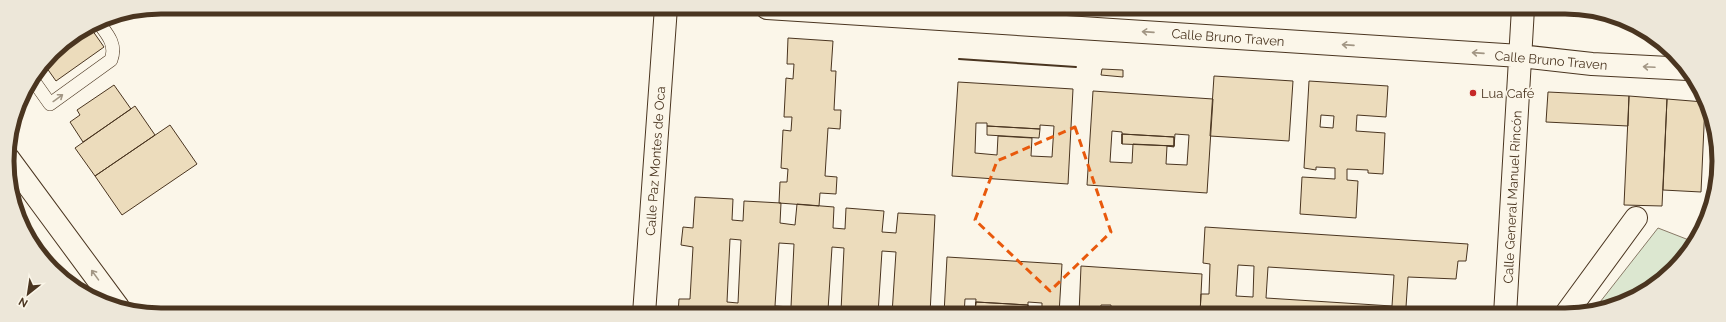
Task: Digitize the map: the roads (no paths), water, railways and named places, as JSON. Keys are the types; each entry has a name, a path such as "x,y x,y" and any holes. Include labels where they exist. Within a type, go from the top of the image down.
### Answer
{"street":[{"name":"Calle Paz Montes de Oca","path":"644,308 666,14"},
{"name":"Calle Bruno Traven","path":"861,14 1520,56 1592,64 1679,69"},
{"name":"Calle General Manuel Rincón","path":"1505,308 1523,14"},
{"path":"14,166 112,299"},
{"path":"1570,308 1636,218"}],"lane":[{"path":"36,84 50,104 111,60 114,47 105,40 98,28"}],"place":[{"name":"Lua Café","path":"1473,93"}]}
